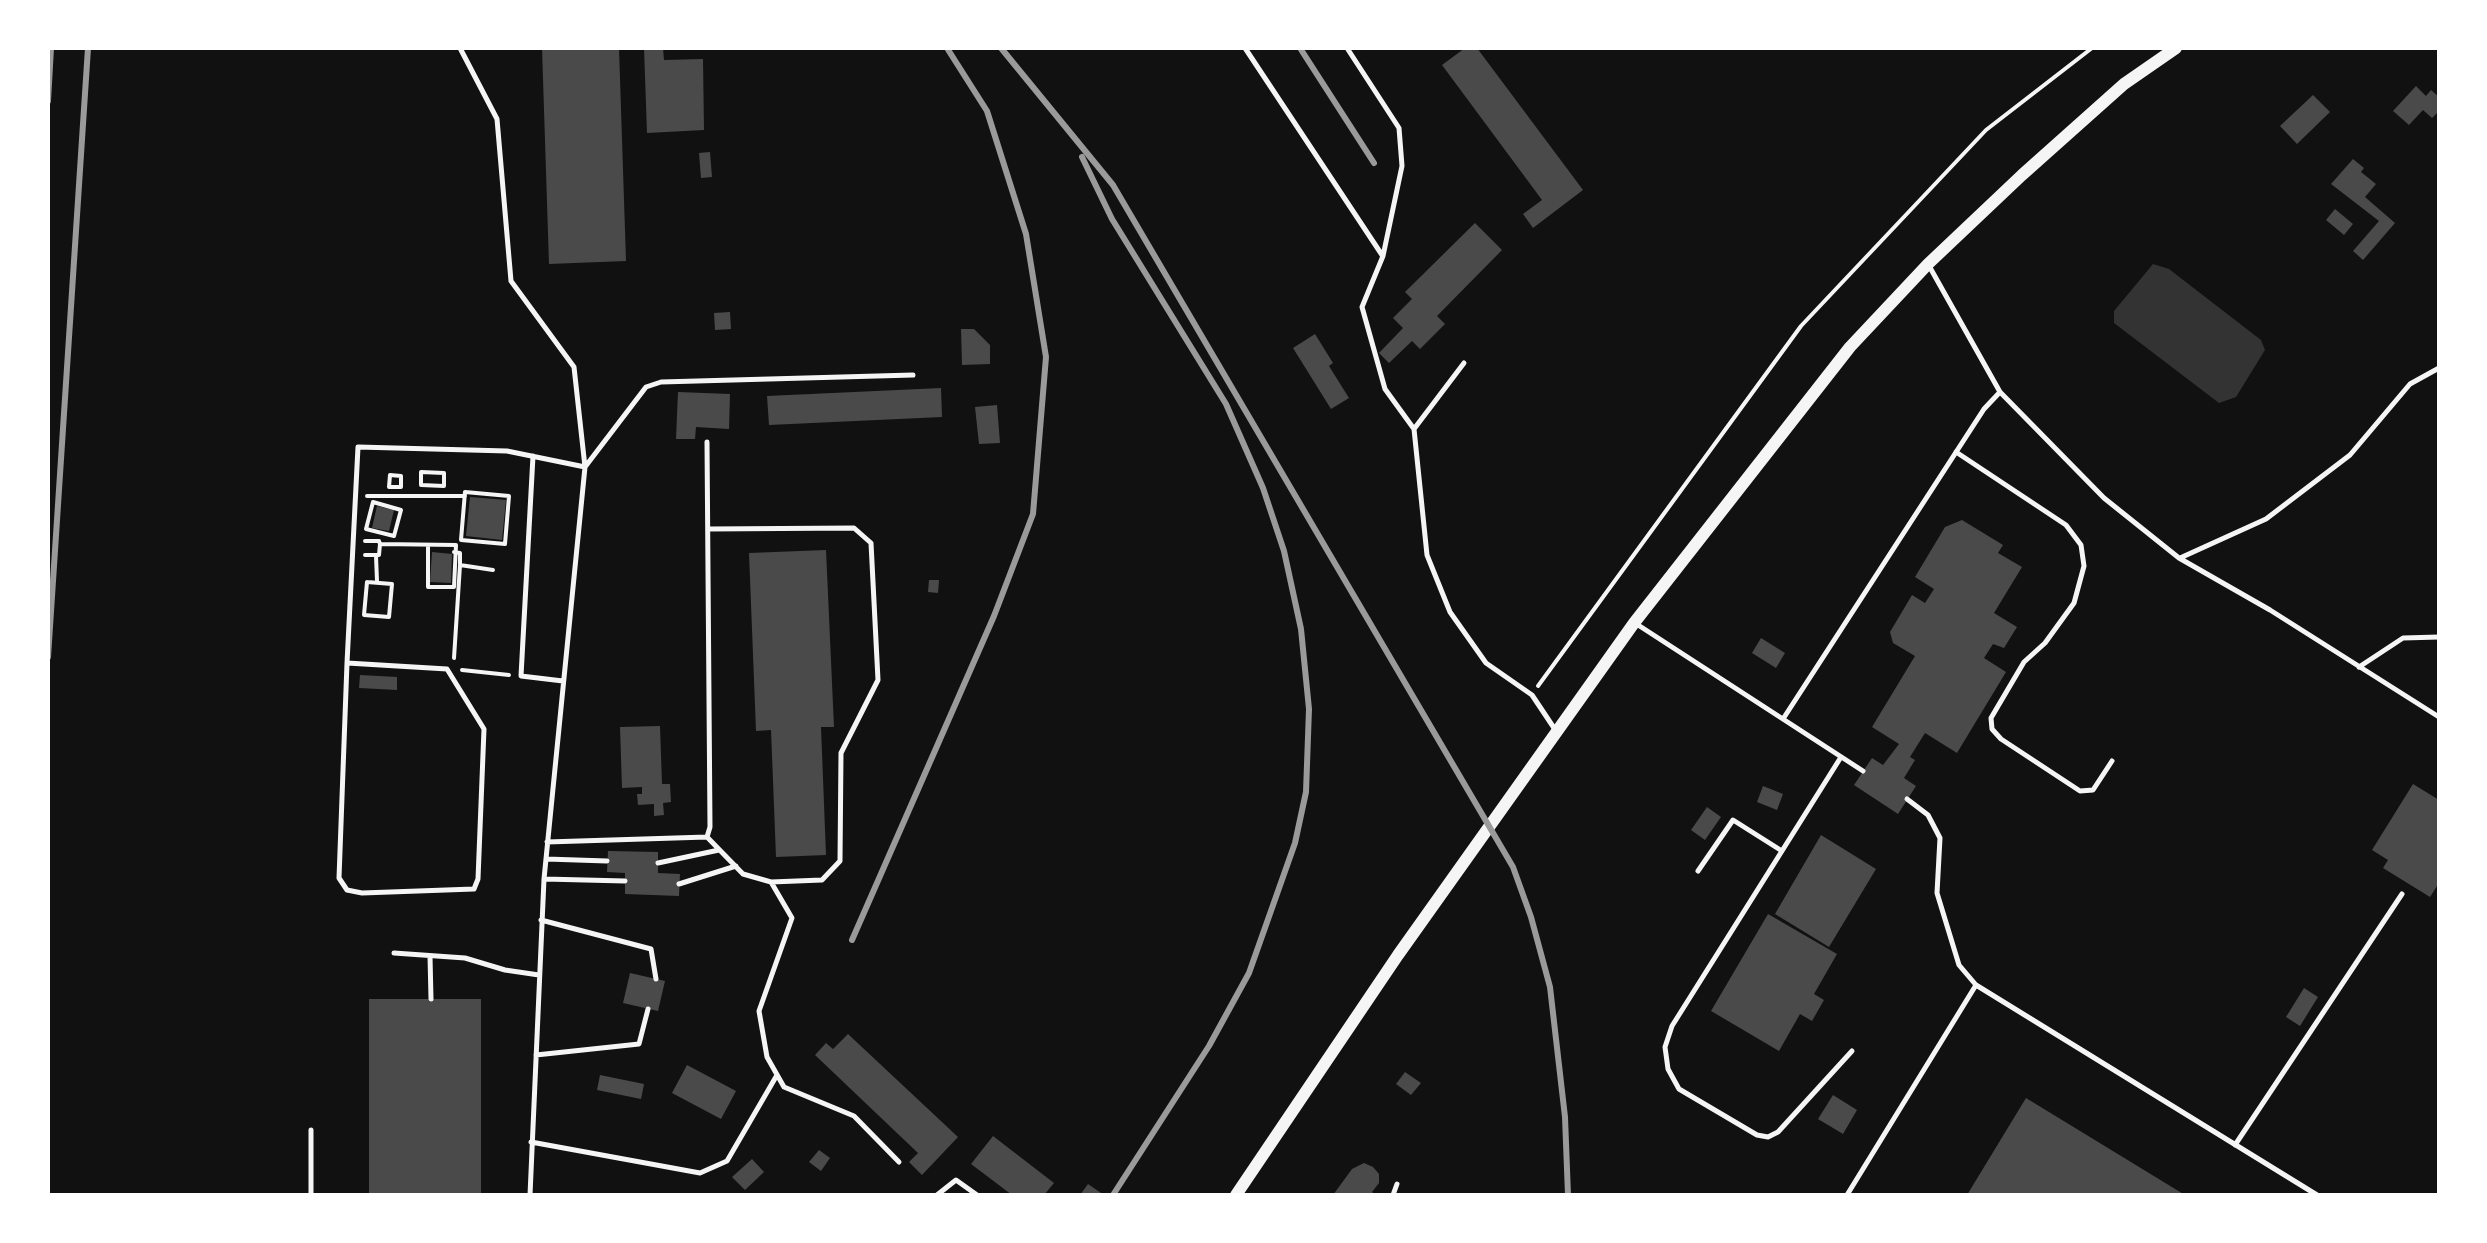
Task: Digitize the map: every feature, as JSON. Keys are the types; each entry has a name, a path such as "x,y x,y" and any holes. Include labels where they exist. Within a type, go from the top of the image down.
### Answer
{"main road":[{"path":"1238,1194 1398,955 1634,623 1850,347 1928,264 2124,84 2176,48"}],"lane":[{"path":"460,48 497,119 511,281 574,367 585,467 544,879 530,1195"},
{"path":"1245,48 1383,256"},
{"path":"1347,48 1399,128 1402,166 1383,256 1362,307 1385,389 1414,429 1427,555 1450,612 1486,663 1532,695 1557,732"},
{"path":"1928,264 2000,392 2104,498 2179,558 2270,610 2439,717"},
{"path":"1414,429 1464,363"},
{"path":"2179,558 2266,519 2350,455 2410,384 2439,368"},
{"path":"585,467 646,387 661,382 913,375"},
{"path":"1783,719 1984,409 2000,392"},
{"path":"707,442 710,827 707,837"},
{"path":"347,663 447,669 484,729 478,879 474,889 362,893 347,890 339,878 347,663 358,447 507,451 585,467"},
{"path":"1956,452 2066,525 2081,545 2084,566 2074,603 2045,643 2024,662 1991,718 1992,729 2001,739 2080,791 2093,790 2112,761"},
{"path":"533,456 521,676 563,681"},
{"path":"547,842 707,837 743,874 771,882 822,880 840,861 841,753 878,680 871,543 854,528 708,529"},
{"path":"1634,623 1863,771"},
{"path":"2359,667 2403,638 2439,637"},
{"path":"1841,757 1672,1026 1665,1047 1668,1069 1679,1089 1757,1135 1768,1137 1778,1132 1852,1051"},
{"path":"1907,799 1928,815 1940,838 1937,893 1959,965 1976,985 2317,1195"},
{"path":"1698,871 1733,820 1782,851"},
{"path":"658,863 720,850"},
{"path":"546,859 607,861"},
{"path":"679,884 736,866"},
{"path":"544,879 625,881"},
{"path":"771,882 792,918 759,1011 767,1057 784,1087 854,1116 899,1162"},
{"path":"2235,1145 2402,894"},
{"path":"541,920 651,949 656,979"},
{"path":"394,953 465,958 505,970 539,975"},
{"path":"430,956 431,999"},
{"path":"1847,1195 1976,985"},
{"path":"536,1055 639,1044 648,1009"},
{"path":"531,1142 700,1173 727,1161 777,1075"},
{"path":"311,1130 311,1195"},
{"path":"937,1195 956,1180 977,1195"},
{"path":"1393,1195 1397,1184"}],"path":[{"path":"1532,695 1801,326 1986,130 2092,48"},
{"path":"421,472 444,473 444,486 432,485 421,485 421,472"},
{"path":"432,485 432,496"},
{"path":"394,495 395,487"},
{"path":"428,546 428,587 454,587 455,548 461,540 465,492 509,496 505,544 461,540"},
{"path":"356,495 465,496"},
{"path":"379,504 380,496"},
{"path":"373,502 379,504 401,510 394,536 366,529 373,502"},
{"path":"376,556 364,555 365,541 455,548 460,553 460,565 453,669 521,676"},
{"path":"377,582 376,556 379,555 380,544"},
{"path":"460,565 493,570"},
{"path":"367,582 377,582 392,584 389,617 364,615 367,582"}],"shaded area":[{"path":"2153,264 2169,269 2261,340 2265,350 2236,397 2219,403 2114,323 2114,311"}],"building":[{"path":"542,48 619,48 626,261 549,264"},
{"path":"644,48 663,48 664,60 703,59 704,130 647,133"},
{"path":"1465,48 1477,48 1583,190 1533,228 1523,214 1542,200 1442,65"},
{"path":"2416,86 2426,96 2431,90 2439,97 2439,111 2432,118 2423,110 2409,125 2393,111"},
{"path":"2313,95 2330,112 2297,144 2280,126"},
{"path":"710,152 712,177 701,178 699,153"},
{"path":"2353,159 2364,168 2361,172 2376,184 2365,197 2395,223 2363,260 2353,251 2379,221 2331,184"},
{"path":"2335,209 2353,224 2344,235 2326,220"},
{"path":"1475,223 1502,250 1437,316 1445,324 1420,349 1412,341 1389,363 1379,353 1403,328 1393,318 1412,299 1405,292"},
{"path":"730,312 731,329 715,330 714,313"},
{"path":"961,329 974,329 990,345 990,364 962,365"},
{"path":"1315,334 1333,363 1329,366 1349,398 1331,409 1293,348"},
{"path":"941,388 942,417 769,425 767,396"},
{"path":"678,392 730,394 729,429 696,427 695,439 676,439"},
{"path":"997,405 1000,443 979,444 975,407"},
{"path":"470,497 506,500 502,540 466,536"},
{"path":"377,506 394,510 389,531 372,528"},
{"path":"1962,520 2003,545 1998,553 2022,567 1994,613 2017,627 2004,648 1993,644 1984,658 2006,672 1957,753 1925,733 1910,757 1915,760 1904,778 1916,786 1898,814 1854,785 1872,758 1883,765 1899,744 1872,727 1915,656 1893,643 1890,632 1912,595 1925,603 1934,589 1915,577 1945,527"},
{"path":"826,550 834,727 821,727 826,855 776,857 771,730 756,731 749,553"},
{"path":"432,552 452,554 451,583 430,582"},
{"path":"929,580 939,580 938,593 928,592"},
{"path":"1761,638 1785,653 1776,668 1752,653"},
{"path":"360,675 397,677 397,690 359,688"},
{"path":"660,726 662,784 670,784 671,802 663,803 664,815 654,816 654,804 638,805 637,794 642,794 642,787 622,788 620,727"},
{"path":"2413,784 2439,800 2439,883 2430,897 2383,868 2388,860 2372,850"},
{"path":"1763,786 1783,794 1777,810 1757,802"},
{"path":"1707,807 1721,817 1705,840 1691,830"},
{"path":"1821,835 1876,869 1829,947 1775,914"},
{"path":"608,851 658,852 658,873 680,874 679,896 625,894 625,873 607,872"},
{"path":"1768,914 1837,954 1814,994 1824,1000 1812,1021 1800,1014 1779,1051 1711,1011"},
{"path":"630,973 665,981 658,1011 623,1003"},
{"path":"2304,988 2318,997 2300,1026 2286,1017"},
{"path":"369,999 481,999 481,1195 369,1195"},
{"path":"848,1034 958,1137 922,1175 909,1162 918,1153 815,1055 826,1043 833,1049"},
{"path":"687,1065 736,1091 721,1119 672,1093"},
{"path":"1405,1072 1421,1083 1411,1095 1396,1084"},
{"path":"600,1075 644,1084 641,1099 597,1090"},
{"path":"1833,1095 1857,1110 1843,1134 1818,1119"},
{"path":"2026,1098 2185,1195 1967,1195"},
{"path":"993,1136 1054,1183 1044,1195 1012,1195 971,1164"},
{"path":"819,1150 830,1158 821,1171 809,1162"},
{"path":"752,1159 764,1172 745,1190 732,1177"},
{"path":"1364,1163 1379,1174 1379,1183 1372,1192 1376,1195 1333,1195 1352,1169"},
{"path":"1088,1184 1104,1195 1080,1195"}],"railway":[{"path":"48,101 51,48"},
{"path":"48,657 88,48"},
{"path":"852,940 994,616 1033,514 1046,357 1026,234 987,111 947,48"},
{"path":"1001,48 1113,185 1513,867 1531,917 1550,987 1565,1117 1568,1195"},
{"path":"1300,48 1374,163"},
{"path":"1082,157 1112,219 1226,404 1263,488 1284,551 1301,629 1309,709 1306,792 1295,843 1249,973 1209,1046 1113,1195"}]}
